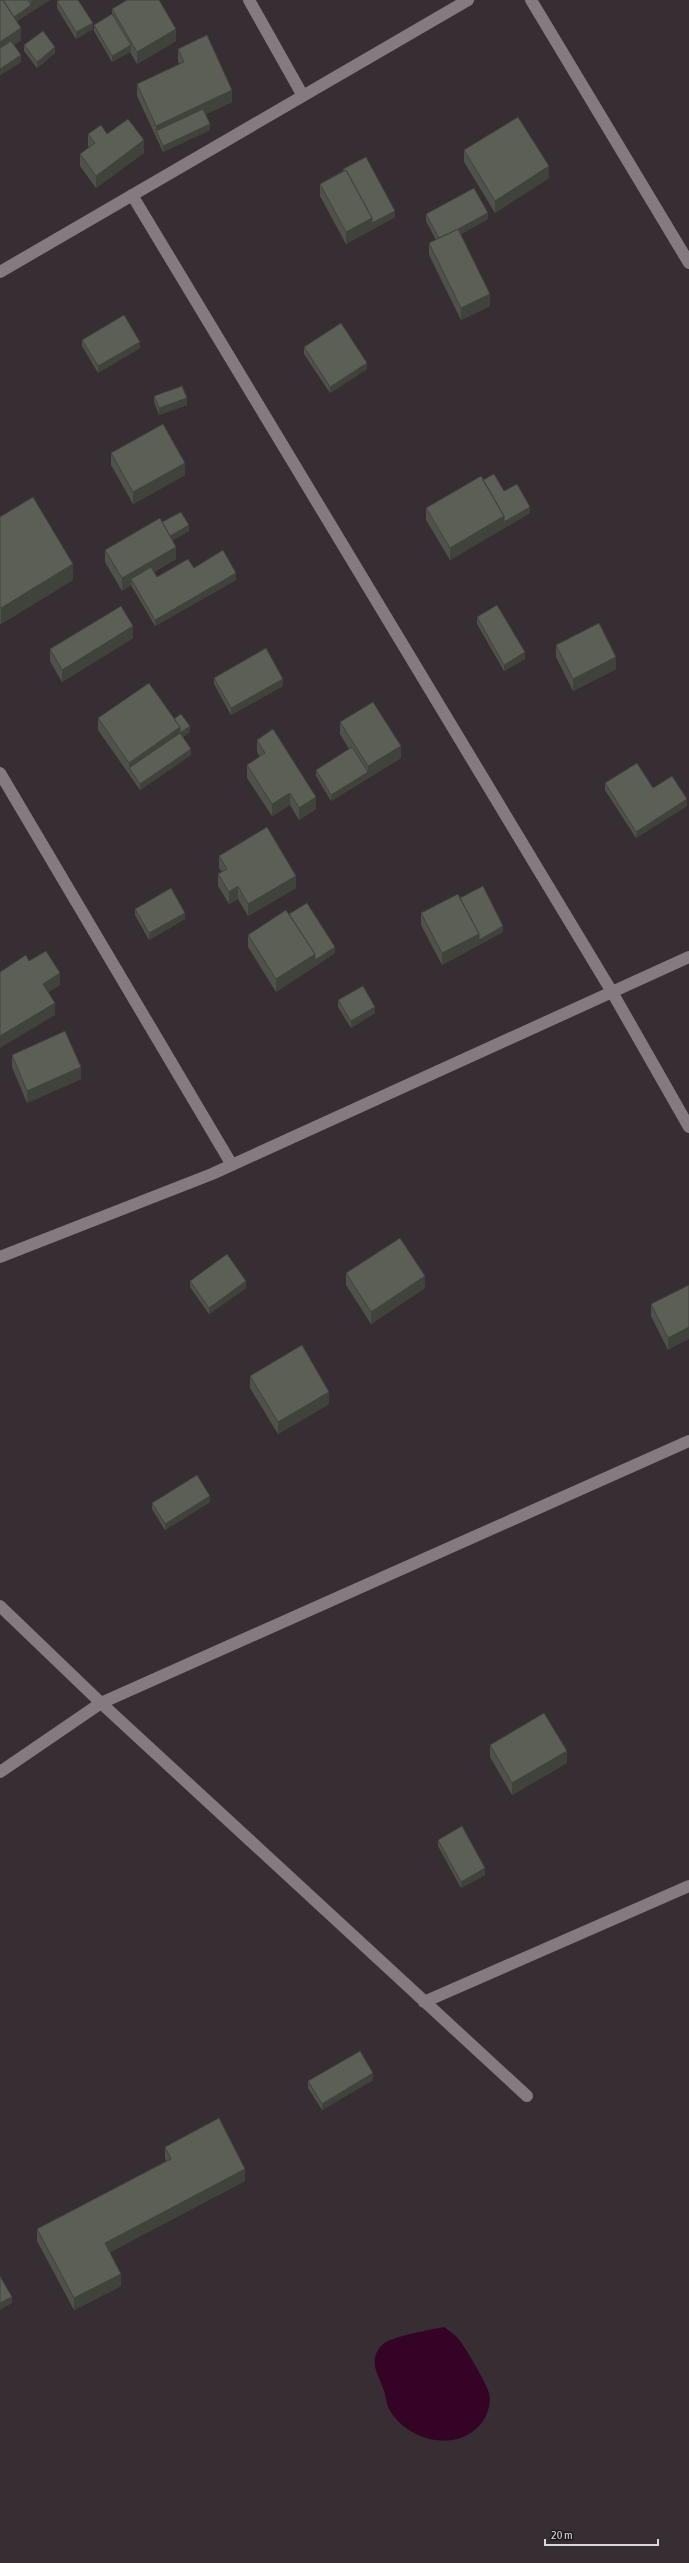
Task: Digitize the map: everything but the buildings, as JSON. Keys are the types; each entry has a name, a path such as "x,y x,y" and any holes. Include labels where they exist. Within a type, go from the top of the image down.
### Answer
{"lane":[{"path":"249,0 303,96"},
{"path":"0,272 468,0"},
{"path":"531,0 689,263"},
{"path":"132,196 612,992 689,1128"},
{"path":"0,773 232,1165"},
{"path":"0,1257 232,1165 689,957"},
{"path":"0,1772 101,1703 689,1441"},
{"path":"0,1606 101,1703 527,2096"},
{"path":"424,2002 689,1886"}],"shaded area":[{"path":"444,2327 456,2336 464,2347 484,2381 489,2393 490,2402 488,2411 479,2426 469,2434 457,2439 444,2441 418,2435 407,2429 397,2420 388,2407 375,2366 375,2361 378,2350 387,2341"}]}
